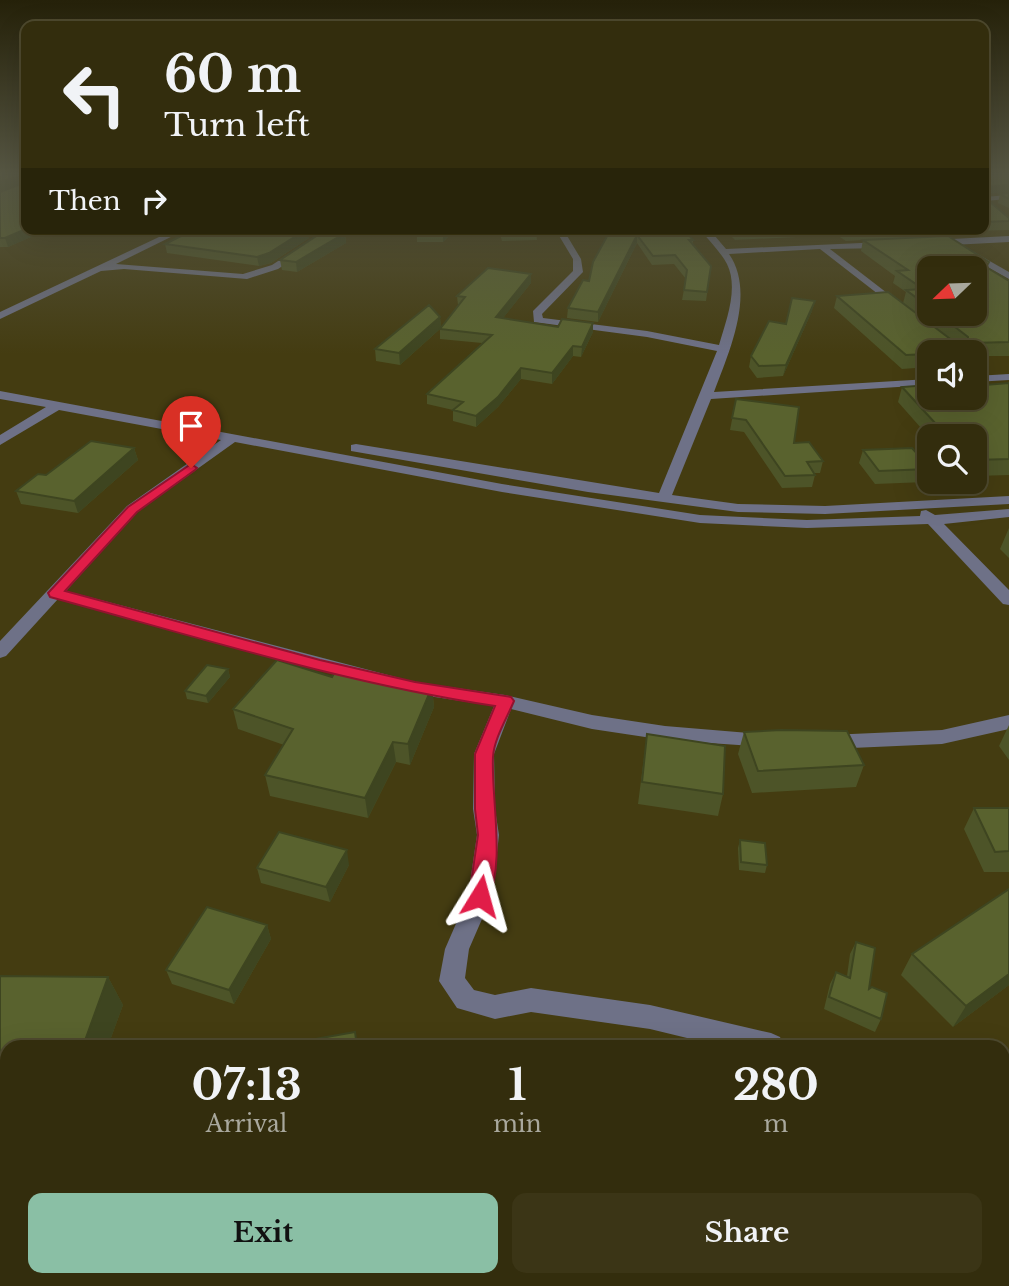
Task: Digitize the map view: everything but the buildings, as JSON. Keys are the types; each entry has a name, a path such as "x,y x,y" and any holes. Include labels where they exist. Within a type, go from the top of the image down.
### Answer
{"street":[{"path":"0,316 170,235"},
{"path":"98,269 124,267 244,278 275,267 323,235"},
{"path":"562,235 579,267 562,290 537,313 538,320 647,334 722,349"},
{"path":"664,498 706,396 722,349 737,284 732,265 709,235"},
{"path":"924,243 1009,239"},
{"path":"949,242 1009,276"},
{"path":"723,252 767,248 899,245"},
{"path":"823,248 906,313"},
{"path":"987,375 991,378"},
{"path":"987,378 1009,377"},
{"path":"706,396 917,383"},
{"path":"0,386 700,505 779,510 919,507 1009,500"},
{"path":"0,395 502,488 700,519 774,524 931,519 1009,513"},
{"path":"0,441 58,405"},
{"path":"0,652 132,509 234,437"},
{"path":"919,507 1009,600"},
{"path":"55,593 415,688 505,701 592,722 666,733 784,742"},
{"path":"505,701 484,754 484,809 488,835 480,896 457,949 452,981 466,1000 495,1007 531,1000 650,1017 746,1040"},
{"path":"810,742 944,738 975,733 1009,722"}],"route":[{"path":"191,468 132,509 55,593 415,688 505,701 484,754 484,809 488,835 480,896"}]}
